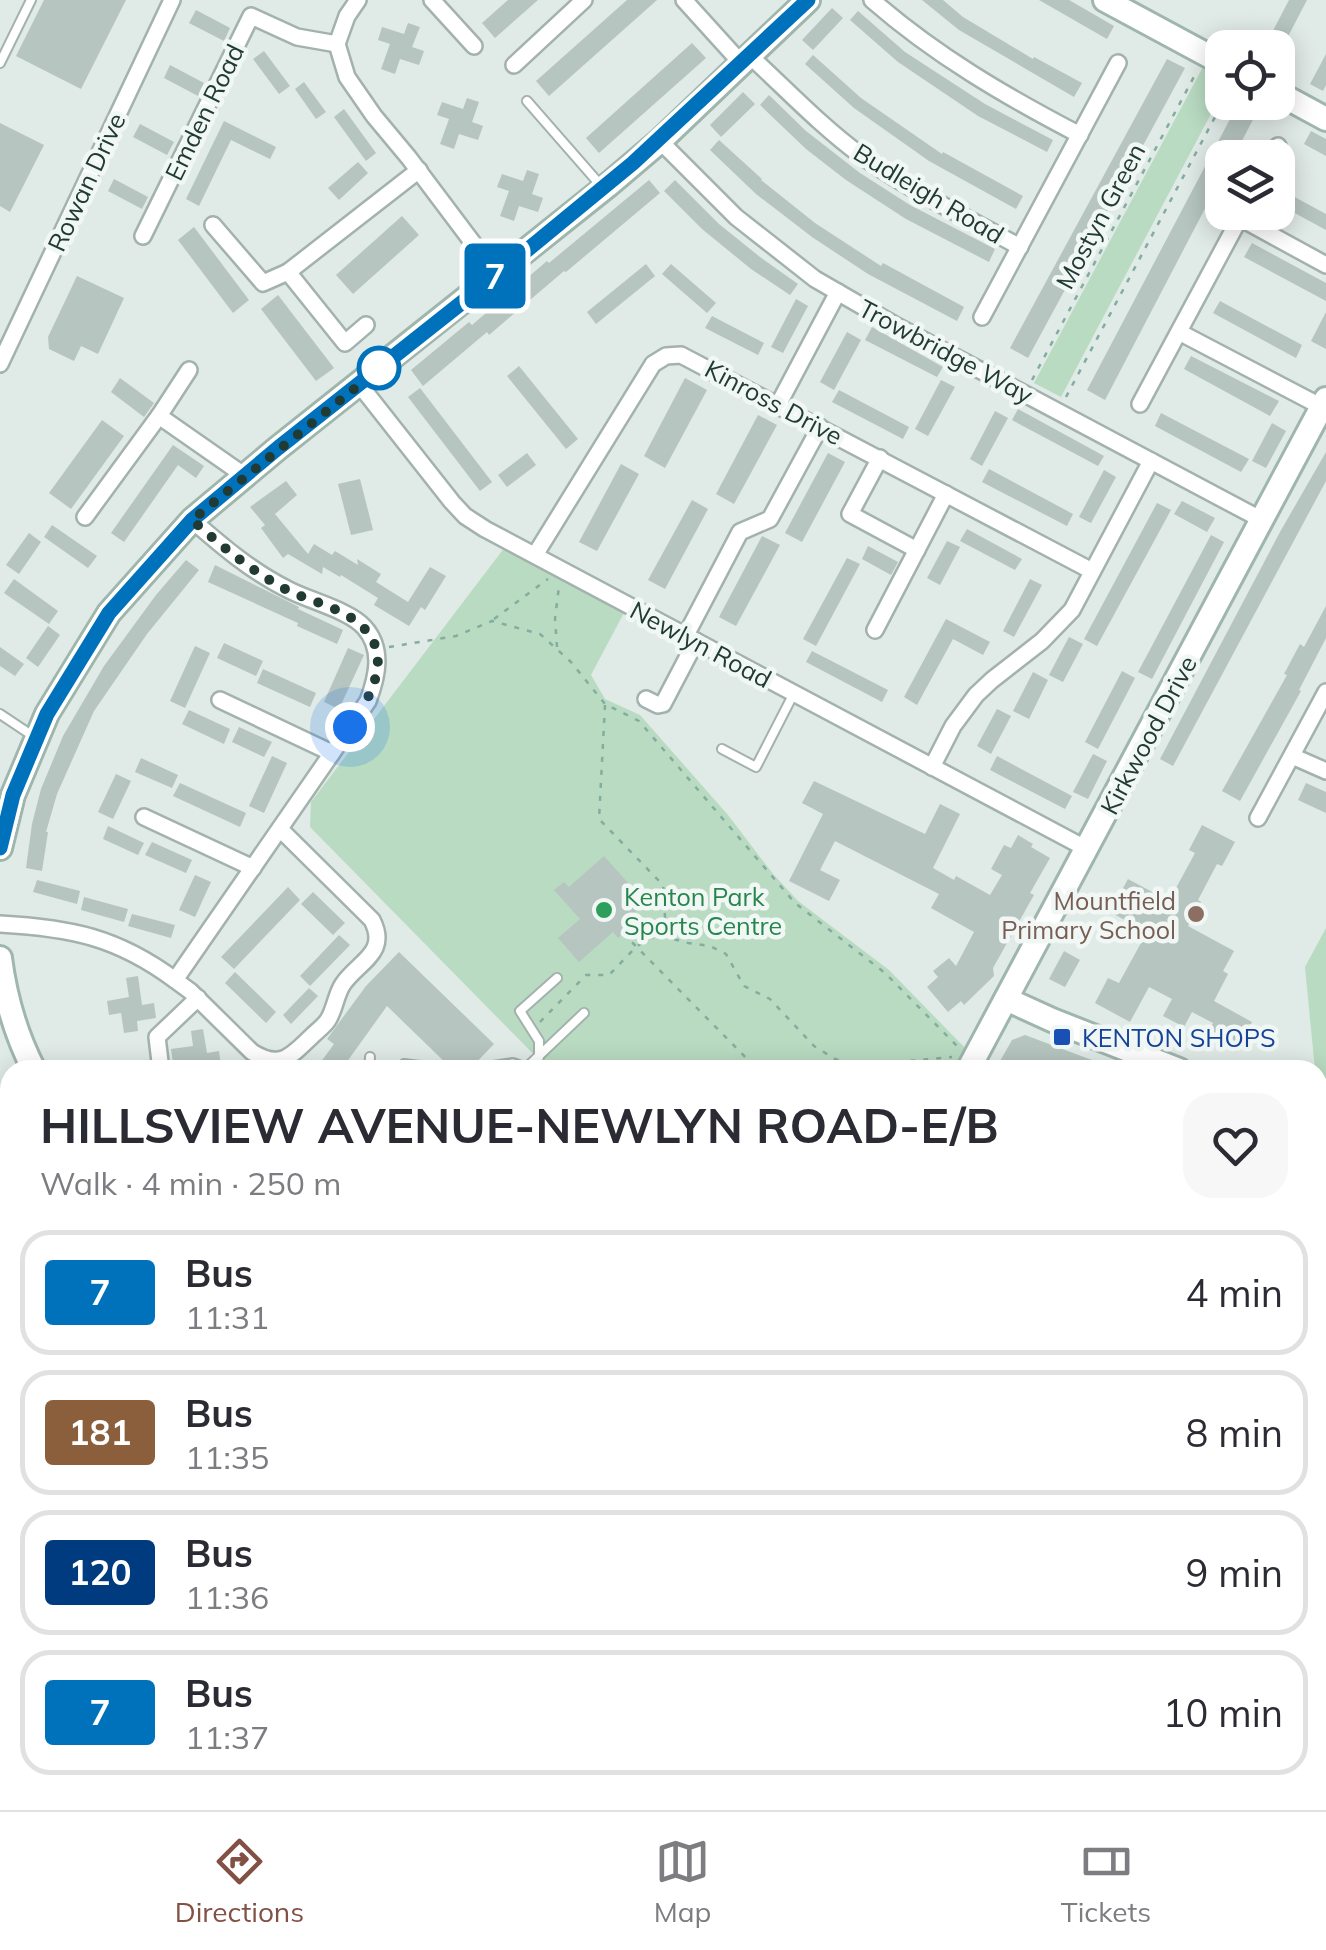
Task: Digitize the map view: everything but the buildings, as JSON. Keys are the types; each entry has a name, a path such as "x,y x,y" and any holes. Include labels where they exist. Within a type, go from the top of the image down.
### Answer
{"street":[{"name":"Rowan Drive","path":"0,364 172,0"},
{"path":"358,0 347,16 338,44 347,77 498,274"},
{"path":"432,0 474,46"},
{"path":"514,64 584,0"},
{"name":"Budleigh Road","path":"684,0 746,60 858,153 890,175 1020,246"},
{"path":"0,848 13,795 47,714 109,613 192,520 660,141 808,0"},
{"path":"872,0 920,40 972,75 1080,134"},
{"path":"1106,0 1205,54"},
{"name":"Emden Road","path":"143,236 251,16 297,37 338,44"},
{"path":"982,317 1118,63"},
{"path":"1295,103 1326,120"},
{"name":"Trowbridge Way","path":"660,141 736,218 815,279 1262,520"},
{"path":"213,225 262,283 288,272 418,170"},
{"path":"1140,404 1233,230"},
{"path":"1266,230 1326,265"},
{"path":"288,272 345,342 366,325"},
{"path":"778,405 838,292"},
{"path":"1179,332 1324,402"},
{"name":"Kinross Drive","path":"534,555 653,364 666,356 682,356 1092,572"},
{"path":"84,517 188,370"},
{"name":"Newlyn Road","path":"359,384 465,516 485,530 1087,850"},
{"name":"Kirkwood Drive","path":"967,1060 1006,999 1087,850 1324,402"},
{"path":"159,416 245,476"},
{"path":"646,699 663,704 740,532 770,519 820,426"},
{"path":"880,458 850,514 917,550"},
{"path":"932,767 953,726 976,695 1072,610 1151,461"},
{"path":"875,630 946,494"},
{"path":"175,980 368,701 378,674 376,650 364,627 245,565 192,520"},
{"path":"1258,818 1326,692"},
{"path":"220,700 332,753"},
{"path":"1292,756 1326,771"},
{"path":"144,817 253,868"},
{"path":"280,830 372,920 377,930 377,943 342,985 329,1020 282,1060"},
{"path":"0,924 52,927 108,941 150,961 198,998 252,1052 272,1060"},
{"path":"1,973 20,1043 29,1060"},
{"path":"160,1060 157,1037 198,998"},
{"path":"1006,999 1154,1060"}],"lane":[{"path":"0,63 30,0"},
{"path":"527,101 604,188"},
{"path":"722,749 756,767 794,693"},
{"path":"0,714 37,738"},
{"path":"538,1056 539,1041 520,1010 556,978"},
{"path":"533,1060 584,1013"}],"path":[{"name":"Mostyn Green","path":"1025,394 1205,75"},
{"path":"1059,412 1213,120"},
{"path":"376,650 456,636 492,620 561,569"},
{"path":"558,650 555,619 561,569"},
{"path":"492,620 540,634 572,662 605,704 640,720 796,903 885,973 957,1046 965,1060"},
{"path":"532,1030 586,974 609,975 649,938 665,916 663,884 599,819 605,704"},
{"path":"623,933 748,1060"},
{"path":"649,938 666,936 710,946 726,954 744,986 770,999 814,1046 838,1060"},
{"path":"914,1060 952,1056 963,1060"}],"green space":[{"path":"1205,68 1208,120 1061,397 1034,383"},
{"path":"505,547 626,609 591,675 605,699 640,715 798,901 889,970 966,1049 960,1060 539,1060 310,827 311,802"},
{"path":"1326,928 1326,1060 1314,1060 1305,967"}],"bus line":[{"name":"7","path":"0,848 13,795 47,714 109,613 192,520 660,141 808,0"}],"place":[{"name":"Kenton Park Sports Centre","path":"604,910"},
{"name":"Mountfield Primary School","path":"1196,914"},
{"name":"KENTON SHOPS","path":"1062,1037"}],"route":[{"path":"350,727 368,701 378,674 376,650 364,627 245,565 192,520 390,360 379,368"}]}
